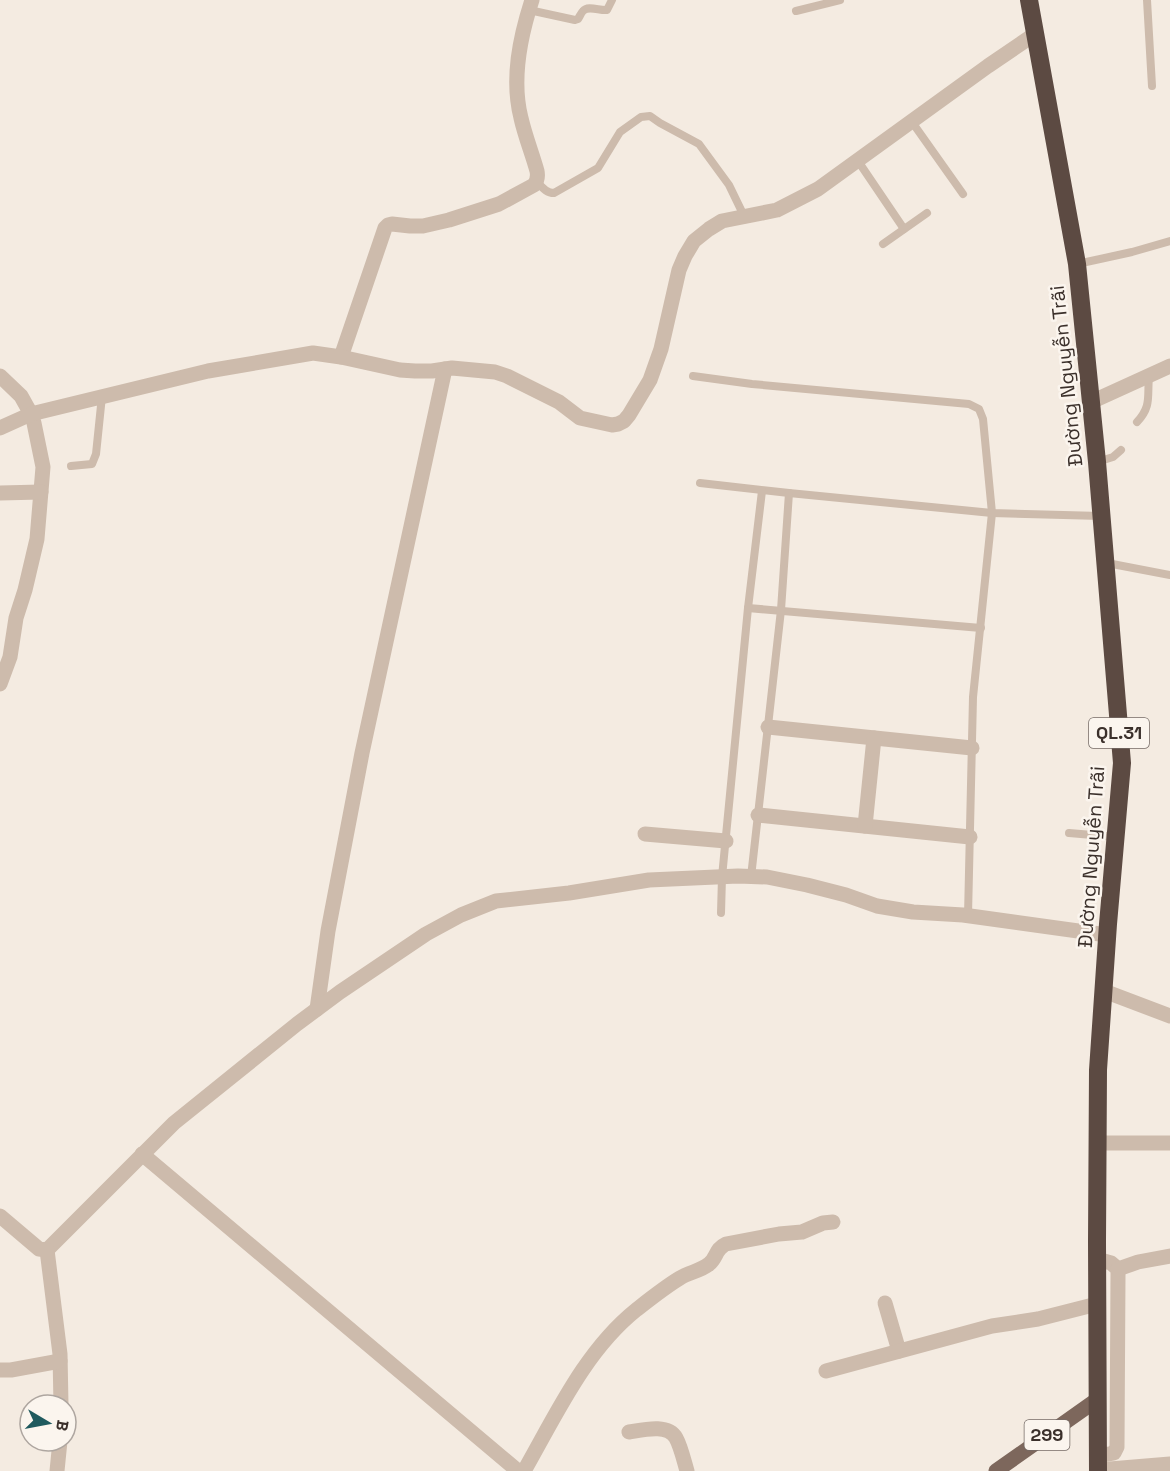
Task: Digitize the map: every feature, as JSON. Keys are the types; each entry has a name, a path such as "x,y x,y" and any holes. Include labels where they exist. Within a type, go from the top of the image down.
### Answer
{"highway":[{"name":"Đường Nguyễn Trãi","path":"1029,0 1077,264 1097,462 1122,763 1098,1070 1098,1466"}],"main road":[{"name":"299","path":"996,1471 1098,1399"}],"street":[{"path":"341,357 363,289 388,225 423,226 449,220 499,204 536,182 537,171 520,116 516,78 519,50 531,5"},
{"path":"0,428 31,414 208,370 313,353 407,370 432,371 452,368 495,372 559,402 580,418 612,425 624,421 650,380 658,360 675,286 685,256 694,241 722,221 777,210 818,189 1035,34"},
{"path":"1091,402 1170,366"},
{"path":"317,1009 328,931 362,753 445,369"},
{"path":"0,376 21,396 31,414 43,467 37,539 16,618 10,657 0,684"},
{"path":"0,493 41,492"},
{"path":"768,727 972,748"},
{"path":"865,826 874,738"},
{"path":"758,815 970,837"},
{"path":"645,834 726,841"},
{"path":"47,1250 174,1123 317,1009 426,934 461,915 496,901 569,893 649,880 767,877 913,912 968,916 1107,935"},
{"path":"1104,991 1170,1016"},
{"path":"1098,1143 1170,1143"},
{"path":"142,1154 518,1471"},
{"path":"0,1216 39,1249 47,1250"},
{"path":"524,1471 571,1388 598,1347 634,1311 681,1277 711,1263 721,1246 779,1234 802,1232 824,1223 834,1222"},
{"path":"47,1250 61,1393"},
{"path":"1118,1269 1138,1262 1170,1256"},
{"path":"1097,1259 1112,1263 1118,1269 1117,1447 1114,1453 1098,1466"},
{"path":"885,1303 899,1351"},
{"path":"826,1371 992,1326 1038,1319 1097,1304"},
{"path":"0,1370 60,1361"},
{"path":"629,1432 661,1429 671,1432 676,1437 687,1471"},
{"path":"57,1471 59,1453"},
{"path":"1098,1466 1170,1464"}],"lane":[{"path":"531,5 575,20 588,8 607,10 612,0"},
{"path":"796,11 840,0"},
{"path":"1147,0 1152,86"},
{"path":"536,182 549,193 554,193 588,175 598,168 620,132 641,117 650,116 699,144 729,185 744,216"},
{"path":"912,122 963,194"},
{"path":"858,161 904,229"},
{"path":"884,244 927,213"},
{"path":"1077,264 1170,242"},
{"path":"693,376 752,384 969,404 979,409 983,419 992,513 974,697 968,916"},
{"path":"1137,422 1143,416 1149,403 1149,376"},
{"path":"71,466 92,464 96,454 102,396"},
{"path":"1097,462 1113,457 1121,450"},
{"path":"700,483 789,494 992,513 1101,516"},
{"path":"721,914 722,877 748,608 762,490"},
{"path":"751,877 781,610 789,494"},
{"path":"1105,562 1170,575"},
{"path":"748,608 981,628"},
{"path":"1069,833 1116,837"}]}
